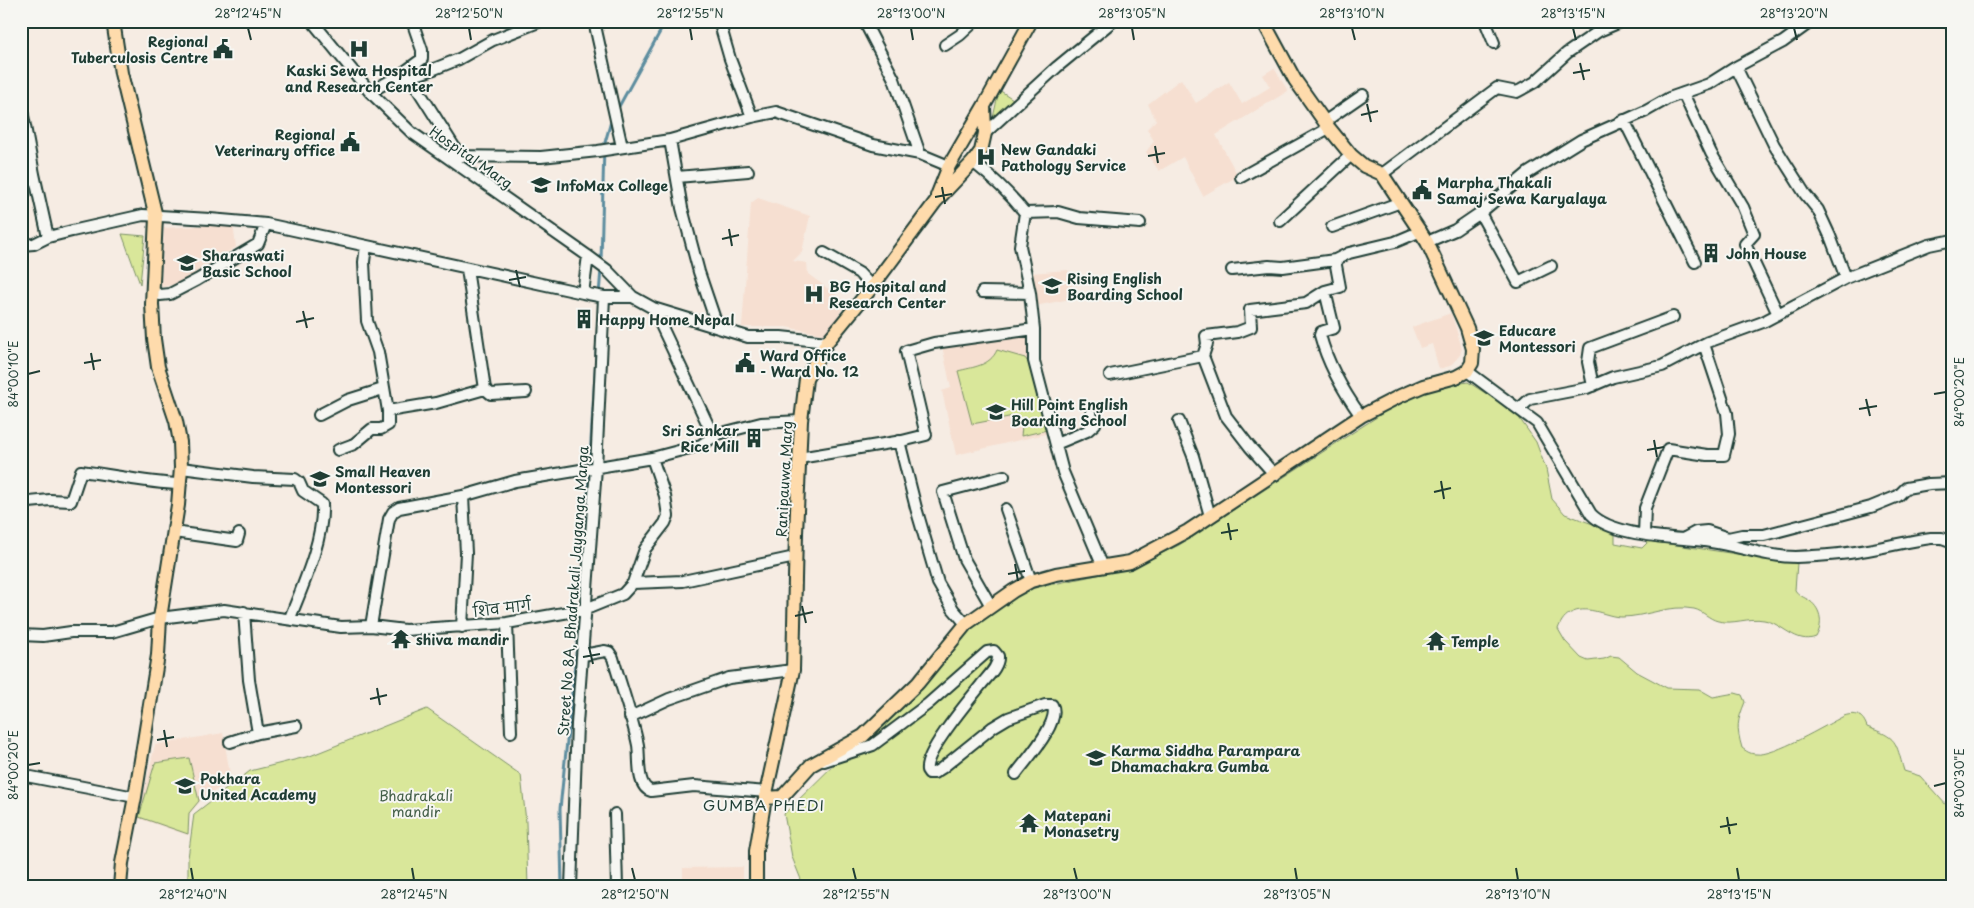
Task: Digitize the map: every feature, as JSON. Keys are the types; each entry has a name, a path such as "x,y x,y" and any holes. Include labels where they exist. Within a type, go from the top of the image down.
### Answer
{"main road":[{"path":"113,21 120,73 156,217 153,291 154,339 158,367 176,421 180,442 181,468 174,532 160,618 158,655 135,797 122,863 120,887"},
{"path":"936,201 949,166 1031,21"},
{"path":"766,795 782,797 812,765 863,736 918,683 966,624 990,606 1031,581 1056,574 1130,562 1188,532 1362,416 1423,386 1456,377 1467,371 1472,362 1473,349 1467,328 1424,236 1382,174 1364,166 1326,125 1295,80 1263,21"},
{"path":"936,201 981,151 984,132 984,106"},
{"name":"Ranipauwa Marg","path":"756,887 756,852 766,795 793,670 795,557 806,379 828,342 936,201"}],"street":[{"name":"Hospital Marg","path":"312,21 370,92 410,132 447,156 607,270 633,297"},
{"path":"370,92 395,78 422,59 422,50 412,21"},
{"path":"395,78 410,77 450,62 493,40 542,21"},
{"path":"594,21 622,147"},
{"path":"719,21 730,59 752,118"},
{"path":"864,21 894,79 920,154"},
{"path":"945,45 960,35 975,21"},
{"path":"984,132 1057,67 1113,21"},
{"path":"1485,21 1494,43"},
{"path":"1382,174 1498,88 1517,92 1535,82 1567,52 1599,31 1622,21"},
{"path":"1232,270 1334,260 1349,253 1455,230 1480,213 1528,173 1588,136 1682,93 1709,84 1783,42 1812,21"},
{"path":"1948,21 1953,28"},
{"path":"1736,67 1774,145 1805,194 1818,210 1846,278"},
{"path":"410,77 460,156"},
{"path":"1682,93 1711,153 1744,207 1754,234 1745,244 1778,314"},
{"path":"1241,177 1326,125 1363,95"},
{"path":"21,105 48,237"},
{"path":"447,156 541,157 622,147 670,140 776,112 873,145 920,154 949,166"},
{"path":"1624,120 1695,262"},
{"path":"670,140 682,208 699,272 718,328"},
{"path":"1280,221 1352,154"},
{"path":"973,162 993,179 1025,213 1020,246 1030,293 1034,328 1034,361 1064,472 1103,567"},
{"path":"677,177 748,171"},
{"path":"21,188 34,174"},
{"path":"1332,227 1401,202"},
{"path":"1025,213 1058,212 1079,218 1140,223"},
{"path":"1480,213 1518,282 1551,266"},
{"path":"21,245 34,244 48,237 143,215 266,224 583,293 604,297 633,297 652,308 748,337 781,337 828,342"},
{"path":"153,291 160,295 170,294 206,275 258,244 266,224"},
{"path":"1519,409 1530,399 1593,386 1613,377 1662,366 1704,344 1763,322 1846,278 1929,245 1953,240"},
{"path":"338,450 354,444 372,429 385,428 388,425 388,411 378,352 368,321 364,262 366,246"},
{"path":"824,253 859,273 872,287"},
{"path":"583,293 588,256"},
{"path":"1275,474 1250,447 1226,416 1203,356 1207,344 1206,336 1238,332 1250,327 1250,310 1306,303 1325,292 1340,287 1334,260"},
{"path":"467,268 485,390 491,394 526,392"},
{"path":"982,292 1030,293"},
{"path":"1325,292 1334,328 1321,332 1322,344 1328,362 1348,397 1362,416"},
{"name":"Street No 8A, Bhadrakali Jayganga Marga","path":"571,887 576,724 583,655 596,468 604,297"},
{"path":"652,308 709,427 718,434"},
{"path":"1593,386 1588,362 1590,348 1673,317"},
{"path":"800,458 899,442 926,435 906,351 934,343 1034,328"},
{"path":"1644,534 1645,508 1668,449 1707,455 1724,455 1729,434 1727,413 1704,344"},
{"path":"1110,375 1203,356"},
{"path":"1467,371 1537,423 1591,514 1598,522 1644,534 1711,542 1752,552 1796,556 1860,552 1932,538 1942,538 1953,542"},
{"path":"319,415 348,400 383,389"},
{"path":"388,411 436,403 485,390"},
{"path":"1056,444 1086,431 1095,424 1091,414"},
{"path":"370,626 389,519 393,512 399,508 463,496 515,481 652,458 701,445 718,434 761,423 802,421"},
{"path":"1180,421 1210,516"},
{"path":"899,442 938,583 953,609 966,624"},
{"path":"652,458 665,496 668,516 665,524 645,549 633,583 683,581 795,557"},
{"path":"181,468 253,477 295,479 299,482 303,491 322,504 323,516 310,570 290,618"},
{"path":"21,499 29,502 71,501 81,471 146,482 180,484"},
{"path":"990,606 964,559 943,492 1004,476"},
{"path":"1682,540 1696,532 1707,531 1728,538 1742,535 1764,535 1871,507 1898,496 1906,488 1929,484 1953,483"},
{"path":"462,627 466,553 463,496"},
{"path":"1006,509 1031,581"},
{"path":"174,532 237,541 239,534"},
{"name":"शिव मार्ग","path":"21,635 43,636 71,632 112,632 160,618 224,610 290,618 341,627 370,626 405,630 462,627 507,623 586,609 623,594 633,583"},
{"path":"244,612 250,680 258,733"},
{"path":"507,623 511,732"},
{"path":"583,655 605,651 609,652 613,658 638,744 642,784 646,790 694,786 766,795"},
{"path":"812,765 873,745 928,704 987,652 994,651 998,656 996,666 933,750 926,762 926,770 929,773 934,773 942,768 993,727 1008,718 1045,705 1052,705 1055,712 1046,734 1016,774"},
{"path":"630,717 669,699 730,678 793,670"},
{"path":"230,742 258,733 296,726"},
{"path":"21,775 135,797"},
{"path":"615,814 617,887"}],"shaded area":[{"path":"1274,68 1288,91 1216,135 1238,176 1203,196 1183,157 1159,171 1146,152 1154,141 1147,129 1156,120 1148,104 1181,79 1196,103 1229,82 1242,104 1270,87 1263,75"},
{"path":"758,198 810,216 802,252 793,261 807,263 808,274 846,302 828,335 786,327 742,327 751,203"},
{"name":"Sharaswati Basic School","path":"233,224 236,247 177,284 161,287 164,228"},
{"name":"Rising English Boarding School","path":"1068,270 1075,298 1035,306 1031,273"},
{"path":"1451,313 1462,348 1460,355 1450,366 1439,369 1432,344 1420,348 1412,327"},
{"name":"Hill Point English Boarding School","path":"1031,331 1050,433 956,455 942,391 951,388 942,346"},
{"name":"Pokhara United Academy","path":"223,733 231,780 200,801 190,813 188,835 138,818 155,745"},
{"path":"743,867 743,887 683,887 683,868"}],"green space":[{"path":"999,90 1013,99 993,118"},
{"path":"122,234 145,236 140,284"},
{"path":"997,350 1025,358 1032,368 1047,430 1021,436 1022,427 1014,416 972,424 958,371 986,363"},
{"path":"1468,382 1515,412 1536,442 1546,469 1552,499 1565,514 1615,532 1615,543 1642,548 1649,541 1797,563 1795,590 1814,605 1820,618 1820,628 1816,637 1809,639 1796,636 1764,620 1752,619 1724,622 1712,619 1697,610 1685,608 1667,609 1622,617 1579,610 1570,613 1562,621 1558,629 1565,641 1581,658 1588,661 1611,656 1619,657 1637,672 1667,688 1699,689 1713,697 1735,693 1742,695 1745,702 1739,720 1739,735 1742,748 1752,753 1764,754 1787,746 1844,716 1852,714 1861,717 1867,727 1885,734 1894,741 1904,771 1920,776 1947,806 1953,829 1953,887 804,887 792,857 784,814 921,679 965,628 1020,591 1131,568 1179,545 1400,402 1429,388"},
{"name":"Bhadrakali mandir","path":"427,709 521,775 526,822 528,887 188,887 188,858 194,814 250,771 310,756"},
{"path":"189,758 199,801 189,813 188,834 139,817 155,763"}],"waterway":[{"path":"617,110 666,21"},
{"path":"601,263 604,146 612,118"},
{"path":"599,295 601,269"},
{"path":"583,582 598,319"},
{"path":"562,887 560,809 582,596"}],"place":[{"name":"Regional Tuberculosis Centre","path":"223,49"},
{"name":"Kaski Sewa Hospital and Research Center","path":"359,49"},
{"name":"Regional Veterinary office","path":"350,142"},
{"name":"New Gandaki Pathology Service","path":"986,157"},
{"name":"InfoMax College","path":"541,185"},
{"name":"Marpha Thakali Samaj Sewa Karyalaya","path":"1422,190"},
{"name":"John House","path":"1711,253"},
{"name":"Sharaswati Basic School","path":"187,263"},
{"name":"Rising English Boarding School","path":"1052,286"},
{"name":"BG Hospital and Research Center","path":"814,294"},
{"name":"Happy Home Nepal","path":"584,319"},
{"name":"Educare Montessori","path":"1484,338"},
{"name":"Ward Office - Ward No. 12","path":"745,363"},
{"name":"Hill Point English Boarding School","path":"996,412"},
{"name":"Sri Sankar Rice Mill","path":"754,438"},
{"name":"Small Heaven Montessori","path":"320,479"},
{"name":"shiva mandir","path":"401,639"},
{"name":"Temple","path":"1436,641"},
{"name":"Karma Siddha Parampara Dhamachakra Gumba","path":"1096,758"},
{"name":"Pokhara United Academy","path":"185,786"},
{"name":"Matepani Monasetry","path":"1029,823"}],"district":[{"name":"GUMBA PHEDI","path":"764,804"}]}
